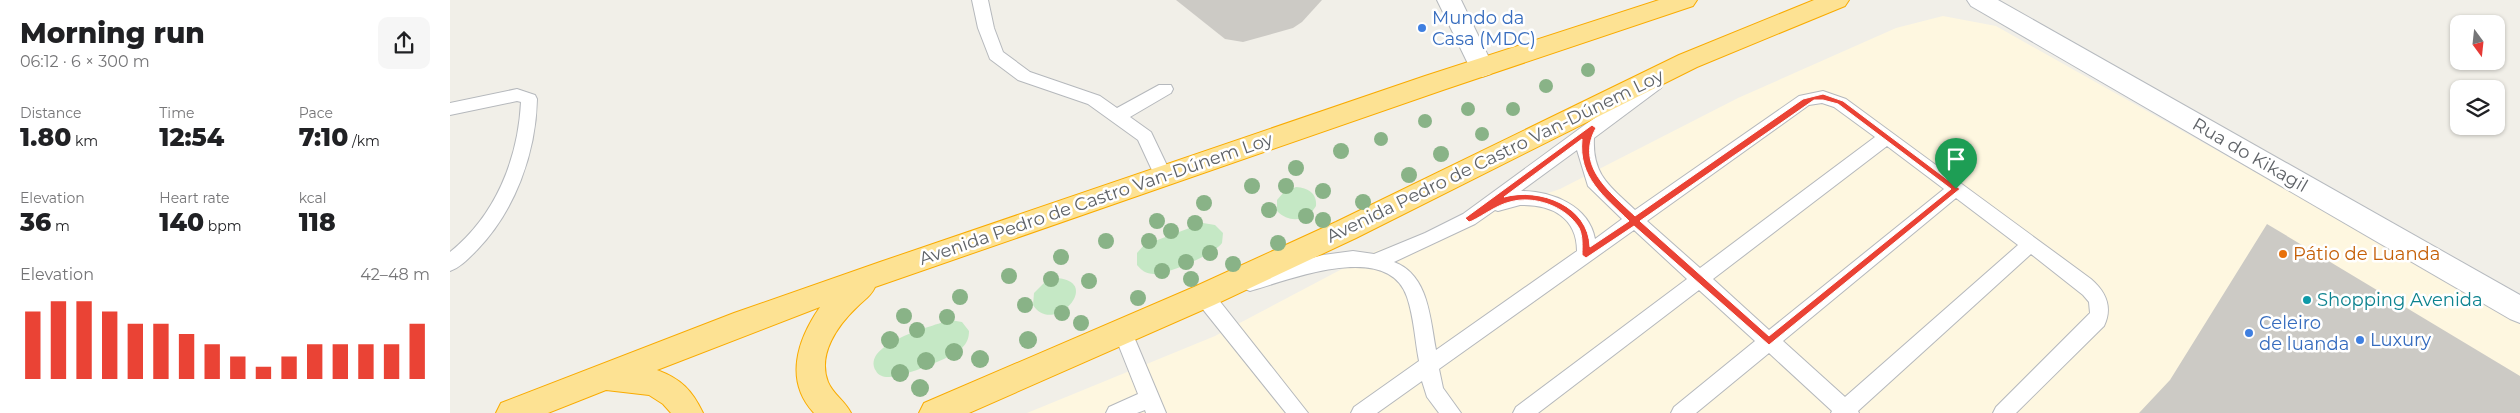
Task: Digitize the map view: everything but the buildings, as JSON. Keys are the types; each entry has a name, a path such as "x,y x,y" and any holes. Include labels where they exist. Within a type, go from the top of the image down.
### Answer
{"highway":[{"name":"Avenida Pedro de Castro Van-Dúnem Loy","path":"512,413 744,322 890,270 1434,83 1685,0"},
{"name":"Avenida Pedro de Castro Van-Dúnem Loy","path":"935,413 1204,296 1346,230 1688,61 1837,0"},
{"path":"835,413 824,404 812,383 811,359 814,344 827,318 837,306 861,285 890,270"},
{"path":"570,389 605,379 637,378 652,381 675,394 687,413"}],"main road":[{"name":"Rua do Kikagil","path":"1979,0 2520,310"},
{"path":"1452,1 1482,68"}],"lane":[{"path":"980,0 986,28 996,55 1024,76 1094,100 1145,136 1163,176"},
{"path":"1469,218 1688,61"},
{"path":"1117,116 1165,89"},
{"path":"450,109 517,95 529,99 529,110 516,172 507,198 489,224 462,254 450,263"},
{"path":"1361,413 1806,100 1823,97 1840,102 2031,244 2097,296 2100,313 2097,320 2003,413"},
{"path":"1592,128 1586,138 1585,153 1594,181 1635,221 1845,412 2031,244"},
{"path":"1523,413 1888,138"},
{"path":"1681,413 1956,189"},
{"path":"1375,262 1431,238 1507,199 1527,195 1547,200 1565,210 1582,225 1586,236 1586,255"},
{"path":"1298,413 1204,296 1323,264 1353,258 1375,262 1393,269 1407,280 1416,296 1434,392 1451,413"},
{"path":"1116,413 1153,406 1122,331"}],"shaded area":[{"path":"1943,16 1996,26 2520,321 2520,413 1027,413 1215,336 1376,251 1560,189 1738,98 1896,28"}],"green space":[{"path":"1296,187 1311,192 1315,198 1316,206 1303,218 1287,218 1277,211 1277,200 1284,192"},
{"path":"1203,223 1215,225 1223,233 1222,243 1201,258 1170,271 1154,274 1142,270 1137,265 1137,253 1144,245"},
{"path":"1056,278 1070,281 1075,288 1075,296 1070,305 1062,311 1052,315 1042,313 1033,305 1034,293 1044,283"},
{"path":"950,320 962,322 969,331 966,342 957,352 904,374 886,377 881,376 876,371 874,361 878,352 888,345 915,332"}],"place":[{"name":"Mundo da Casa (MDC)","path":"1422,28"},
{"name":"Pátio de Luanda","path":"2283,254"},
{"name":"Shopping Avenida","path":"2307,300"},
{"name":"Celeiro de luanda","path":"2249,333"},
{"name":"Luxury","path":"2360,340"}],"route":[{"path":"1956,189 1769,341 1635,221 1594,181 1585,153 1586,138 1592,128 1469,218 1507,199 1527,195 1547,200 1565,210 1582,225 1586,236 1586,255 1635,221 1806,100 1823,97 1840,102 1956,189"}]}
